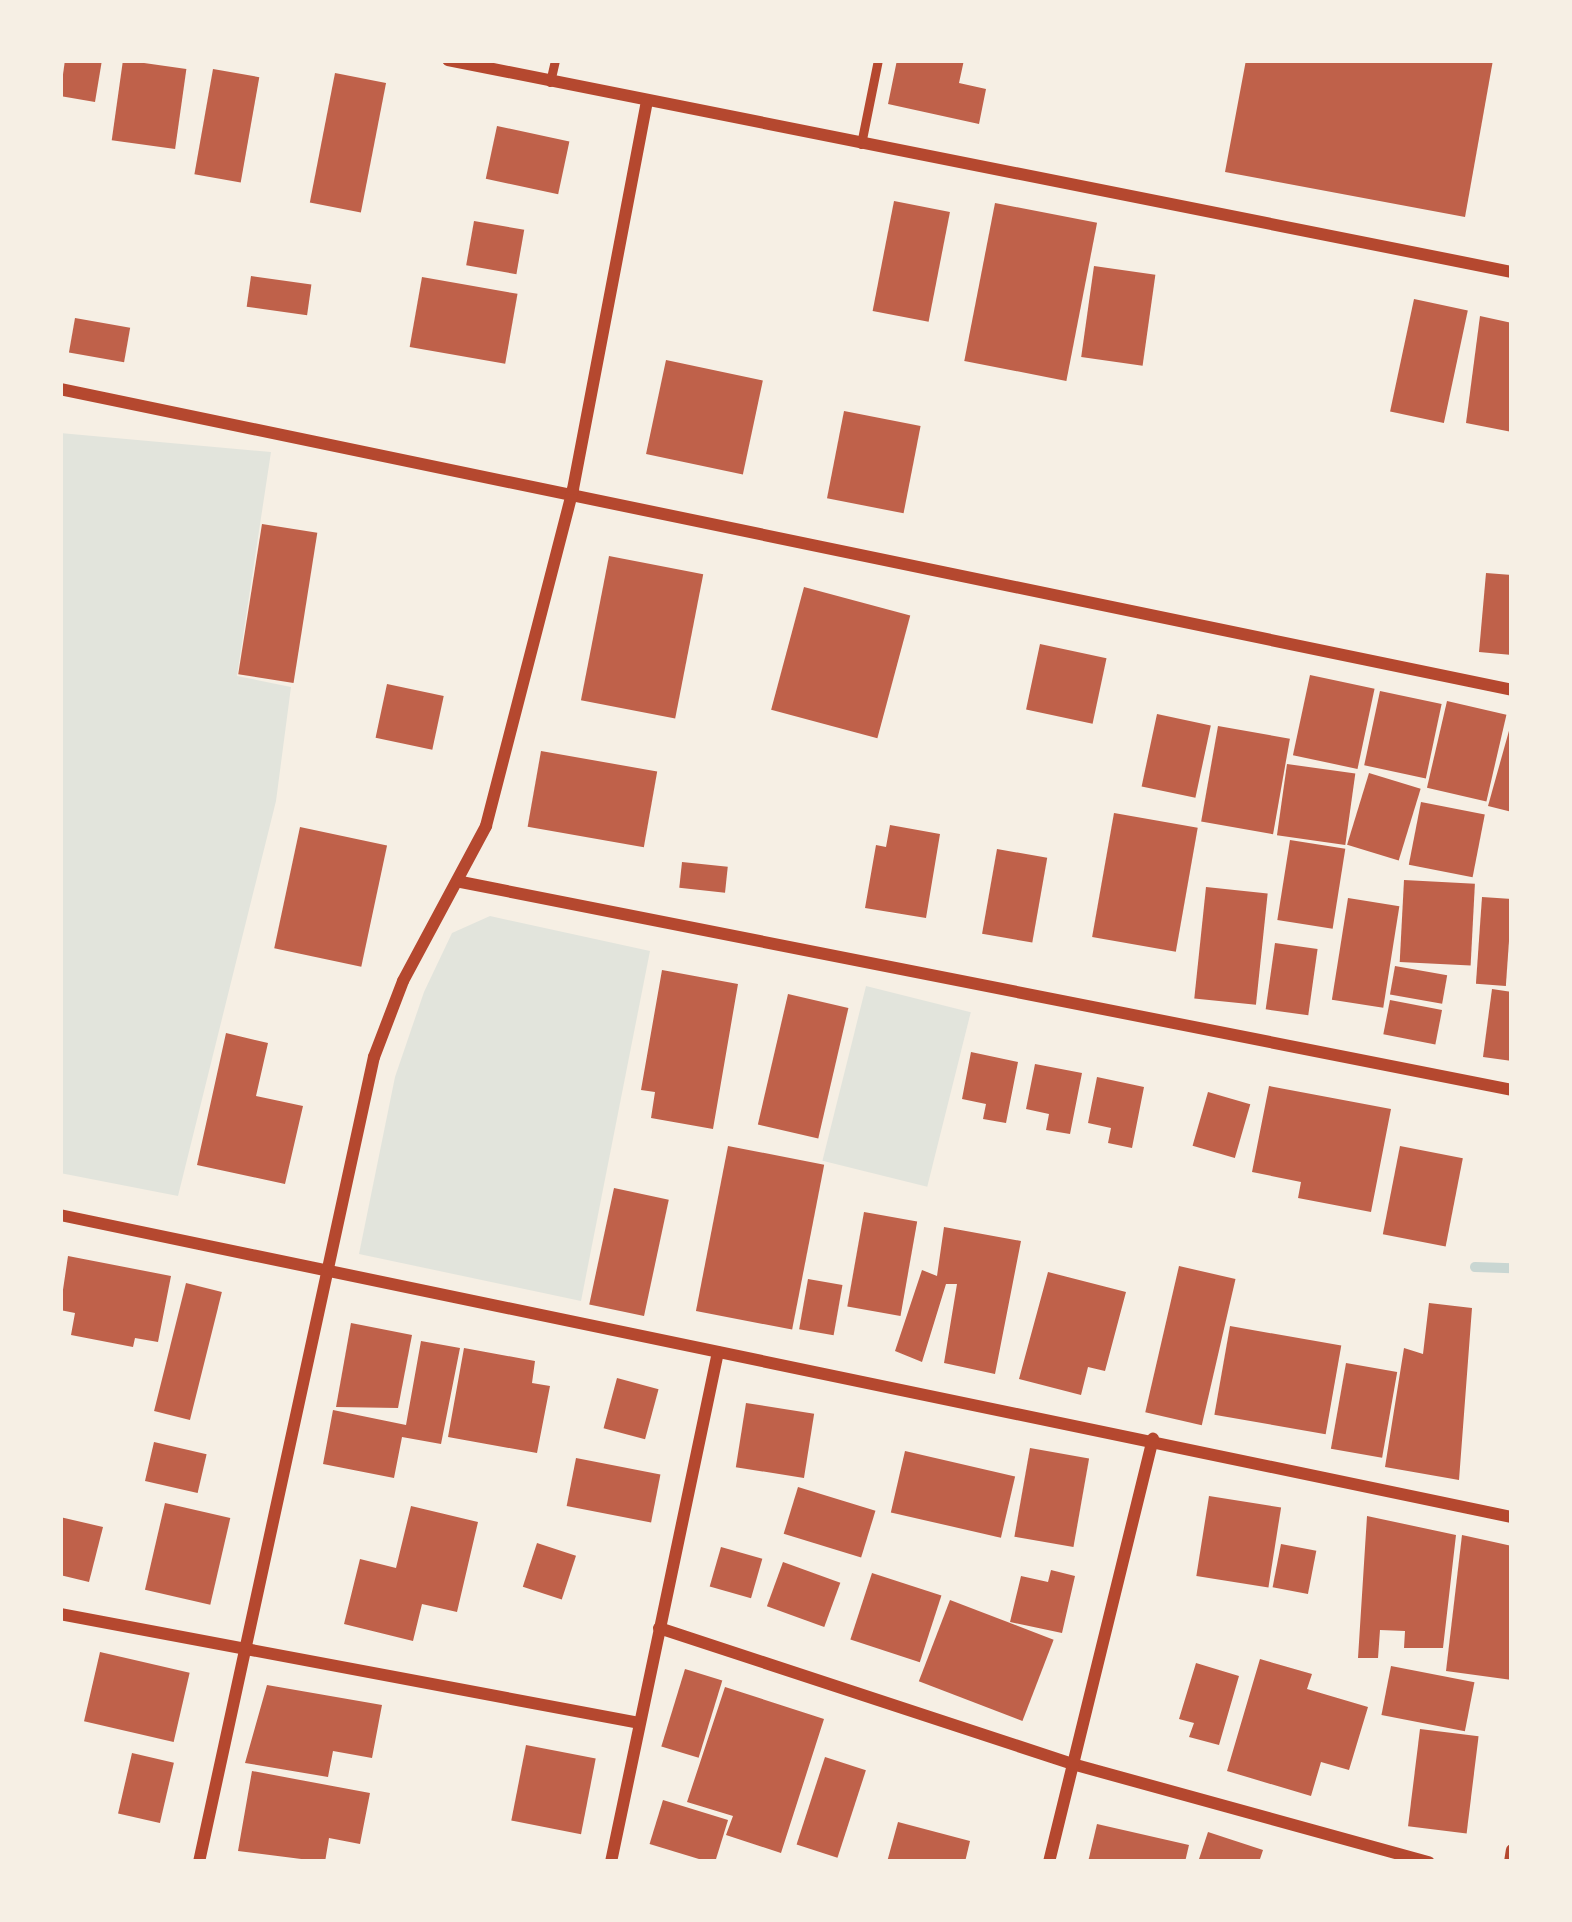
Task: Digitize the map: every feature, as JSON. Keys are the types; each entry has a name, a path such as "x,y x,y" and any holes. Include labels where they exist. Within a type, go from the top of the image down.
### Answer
{"street":[{"path":"448,60 1512,272"},
{"path":"199,1862 323,1270 374,1057 432,923 461,882 486,826 573,489 647,102"},
{"path":"60,389 573,489 1512,690"},
{"path":"461,882 1512,1090"},
{"path":"60,1215 1512,1516"},
{"path":"610,1862 718,1352"},
{"path":"1049,1862 1153,1439"},
{"path":"60,1614 639,1723"},
{"path":"659,1628 1076,1765 1429,1862"},
{"path":"1510,1862 1512,1850"}],"lane":[{"path":"550,82 555,60"},
{"path":"861,144 878,60"}],"shaded area":[{"path":"60,433 271,452 237,676 291,687 276,801 178,1196 60,1173"},
{"path":"490,916 650,951 581,1301 359,1254 395,1077 424,992 452,933"},
{"path":"866,986 971,1012 927,1187 822,1161"}],"building":[{"path":"65,60 102,60 95,102 60,96"},
{"path":"123,60 186,69 175,149 112,140"},
{"path":"897,60 964,60 959,83 986,89 979,124 888,104"},
{"path":"1246,60 1493,60 1465,217 1225,172"},
{"path":"213,69 259,77 241,183 194,174"},
{"path":"335,73 386,83 361,212 310,203"},
{"path":"497,126 569,141 558,194 486,179"},
{"path":"894,201 950,212 929,322 873,311"},
{"path":"995,203 1097,223 1066,381 964,361"},
{"path":"474,221 524,230 516,274 466,265"},
{"path":"1094,266 1155,275 1143,366 1081,357"},
{"path":"251,276 311,284 307,315 247,307"},
{"path":"422,277 518,294 505,364 410,347"},
{"path":"1414,299 1468,310 1444,423 1390,411"},
{"path":"1480,316 1512,323 1512,432 1466,423"},
{"path":"75,318 130,328 124,362 69,352"},
{"path":"666,360 763,381 743,474 646,454"},
{"path":"844,411 921,426 904,513 827,498"},
{"path":"262,524 317,533 294,683 238,674"},
{"path":"609,556 703,574 675,719 581,700"},
{"path":"1486,573 1512,575 1512,655 1479,652"},
{"path":"804,587 910,615 877,738 771,710"},
{"path":"1040,644 1107,658 1093,724 1026,710"},
{"path":"1310,675 1375,689 1358,769 1293,755"},
{"path":"387,684 444,696 432,750 376,738"},
{"path":"1380,691 1442,704 1426,778 1364,765"},
{"path":"1447,701 1506,715 1486,801 1427,788"},
{"path":"1157,714 1211,725 1195,798 1142,786"},
{"path":"1512,720 1512,812 1488,806"},
{"path":"1218,726 1290,739 1273,834 1201,822"},
{"path":"541,751 657,771 644,847 528,827"},
{"path":"1287,764 1355,774 1345,845 1277,835"},
{"path":"1369,773 1421,789 1399,861 1347,845"},
{"path":"1421,802 1485,814 1473,877 1409,865"},
{"path":"1114,813 1198,828 1176,952 1092,937"},
{"path":"890,825 940,834 926,918 865,908 876,845 886,847"},
{"path":"300,827 387,846 361,967 274,948"},
{"path":"1290,840 1345,849 1333,929 1277,920"},
{"path":"997,849 1047,858 1032,943 982,934"},
{"path":"682,862 728,867 725,893 679,888"},
{"path":"1404,880 1475,884 1471,966 1400,962"},
{"path":"1206,887 1268,893 1256,1005 1194,998"},
{"path":"1482,897 1512,899 1506,986 1476,984"},
{"path":"1348,898 1399,906 1383,1008 1332,1000"},
{"path":"1275,943 1318,949 1308,1015 1266,1009"},
{"path":"1395,966 1447,975 1442,1004 1390,995"},
{"path":"662,970 738,984 713,1129 651,1118 655,1092 641,1090"},
{"path":"1492,989 1512,992 1512,1061 1483,1057"},
{"path":"788,994 848,1008 818,1139 758,1125"},
{"path":"1390,1000 1442,1010 1435,1044 1383,1034"},
{"path":"226,1033 268,1043 256,1096 303,1106 285,1184 197,1165"},
{"path":"971,1052 1018,1062 1006,1123 983,1119 986,1104 962,1099"},
{"path":"1035,1064 1082,1073 1070,1134 1046,1130 1049,1114 1026,1109"},
{"path":"1097,1077 1144,1087 1132,1148 1108,1143 1111,1128 1088,1123"},
{"path":"1269,1086 1391,1109 1371,1212 1298,1198 1301,1182 1252,1172"},
{"path":"1208,1092 1250,1104 1235,1158 1193,1146"},
{"path":"728,1146 824,1165 792,1330 696,1311"},
{"path":"1400,1146 1463,1158 1446,1247 1383,1234"},
{"path":"614,1188 669,1200 644,1316 589,1304"},
{"path":"864,1212 917,1221 901,1316 847,1307"},
{"path":"944,1227 1021,1241 995,1374 944,1363 957,1284 946,1284 922,1362 895,1351 922,1270 937,1276"},
{"path":"68,1256 171,1276 158,1342 135,1338 133,1347 71,1335 75,1313 60,1310"},
{"path":"1179,1266 1236,1279 1202,1425 1145,1412"},
{"path":"1048,1272 1126,1292 1105,1371 1088,1367 1081,1395 1019,1379"},
{"path":"808,1279 842,1285 834,1335 799,1329"},
{"path":"186,1283 222,1292 190,1420 154,1411"},
{"path":"1429,1303 1472,1308 1459,1480 1385,1467 1404,1348 1423,1354"},
{"path":"351,1323 412,1335 398,1408 336,1407"},
{"path":"1230,1326 1341,1346 1326,1434 1214,1415"},
{"path":"421,1341 460,1348 441,1444 402,1437 394,1478 323,1464 333,1410 406,1425"},
{"path":"464,1348 535,1361 532,1383 550,1386 537,1453 448,1437"},
{"path":"1346,1363 1397,1372 1382,1458 1331,1449"},
{"path":"617,1378 659,1389 645,1439 604,1428"},
{"path":"746,1403 814,1414 804,1478 736,1467"},
{"path":"154,1442 207,1454 198,1493 145,1481"},
{"path":"1030,1448 1089,1458 1073,1547 1014,1537"},
{"path":"905,1451 1015,1476 1001,1538 891,1512"},
{"path":"576,1458 660,1474 651,1523 567,1506"},
{"path":"798,1487 875,1511 861,1558 784,1534"},
{"path":"1209,1496 1281,1507 1268,1587 1196,1576"},
{"path":"165,1503 230,1518 210,1605 145,1590"},
{"path":"411,1506 478,1522 457,1612 422,1604 413,1641 344,1624 360,1559 396,1568"},
{"path":"1367,1516 1456,1535 1443,1648 1404,1648 1405,1631 1380,1630 1378,1658 1358,1658"},
{"path":"60,1517 103,1527 89,1582 60,1575"},
{"path":"1462,1535 1512,1546 1512,1680 1446,1671"},
{"path":"537,1543 576,1556 562,1599 523,1587"},
{"path":"1281,1544 1316,1551 1308,1594 1273,1587"},
{"path":"721,1547 762,1559 751,1598 710,1586"},
{"path":"783,1562 840,1583 824,1627 767,1606"},
{"path":"1051,1570 1075,1576 1062,1633 1010,1622 1021,1576 1048,1582"},
{"path":"872,1573 941,1596 920,1662 850,1640"},
{"path":"950,1600 1054,1640 1022,1721 919,1681"},
{"path":"100,1652 190,1673 174,1742 84,1721"},
{"path":"1260,1659 1312,1674 1307,1689 1368,1707 1349,1770 1321,1762 1311,1796 1227,1771"},
{"path":"1196,1663 1239,1676 1219,1745 1189,1737 1194,1723 1179,1719"},
{"path":"1391,1666 1474,1682 1465,1731 1381,1715"},
{"path":"685,1669 722,1680 699,1758 661,1746"},
{"path":"267,1685 382,1705 372,1758 333,1751 328,1777 245,1763"},
{"path":"725,1687 824,1719 781,1853 726,1835 733,1816 687,1802"},
{"path":"1420,1729 1479,1736 1467,1833 1408,1826"},
{"path":"526,1745 596,1759 581,1834 511,1821"},
{"path":"132,1753 174,1763 160,1823 118,1813"},
{"path":"825,1757 866,1770 837,1858 797,1844"},
{"path":"252,1771 370,1793 360,1844 329,1838 325,1862 238,1851"},
{"path":"663,1800 728,1820 715,1862 650,1844"},
{"path":"898,1822 970,1841 965,1862 887,1862"},
{"path":"1097,1824 1189,1845 1185,1862 1088,1862"},
{"path":"1208,1832 1263,1850 1259,1862 1198,1862"}],"waterway":[{"path":"1475,1267 1512,1268"}]}
